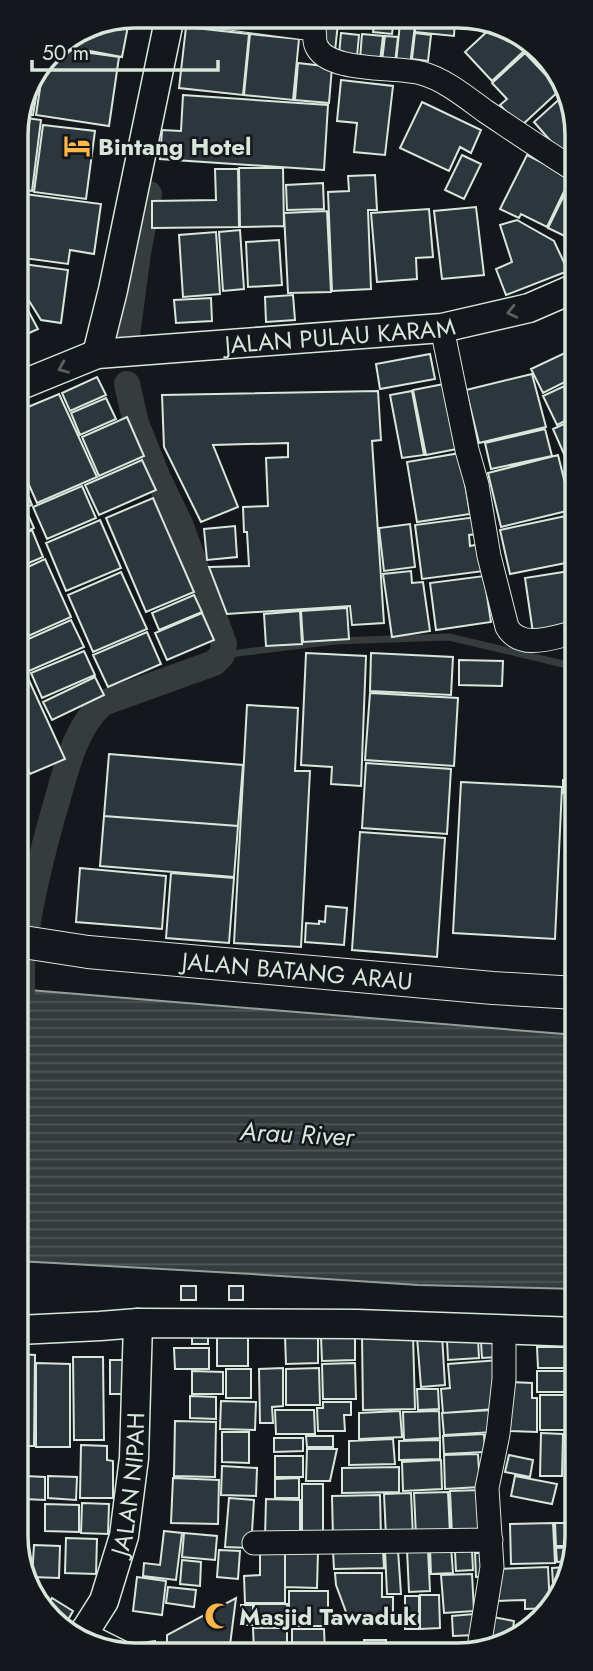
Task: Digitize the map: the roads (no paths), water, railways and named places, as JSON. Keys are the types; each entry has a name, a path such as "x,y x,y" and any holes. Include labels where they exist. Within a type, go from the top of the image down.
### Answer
{"main road":[{"name":"JALAN BATANG ARAU","path":"28,943 88,952 565,992"}],"street":[{"path":"97,354 168,28"},
{"path":"315,28 316,46 323,56 340,63 421,73 437,79 565,164"},
{"name":"JALAN PULAU KARAM","path":"28,382 97,354 442,328 529,308 565,292"},
{"path":"442,328 467,450 477,485 489,556 507,627 513,636 520,640 529,641 565,634"},
{"path":"28,1330 138,1323 357,1324 565,1332"},
{"name":"JALAN NIPAH","path":"84,1630 104,1601 124,1536 134,1458 138,1323"},
{"path":"480,1641 492,1567 487,1488 498,1434 504,1378 504,1329"},
{"path":"254,1543 491,1540"}],"water":[{"name":"Arau River","path":"28,990 565,1034 565,1289 418,1285 28,1262"}],"waterway":[{"path":"126,343 149,194"},
{"path":"28,922 66,768 84,726 103,703 214,663 222,655 224,644 180,524 136,423 127,384"},
{"path":"222,655 335,641 449,637 565,664"}],"place":[{"name":"Bintang Hotel","path":"77,146"},
{"name":"Masjid Tawaduk","path":"218,1616"}]}
